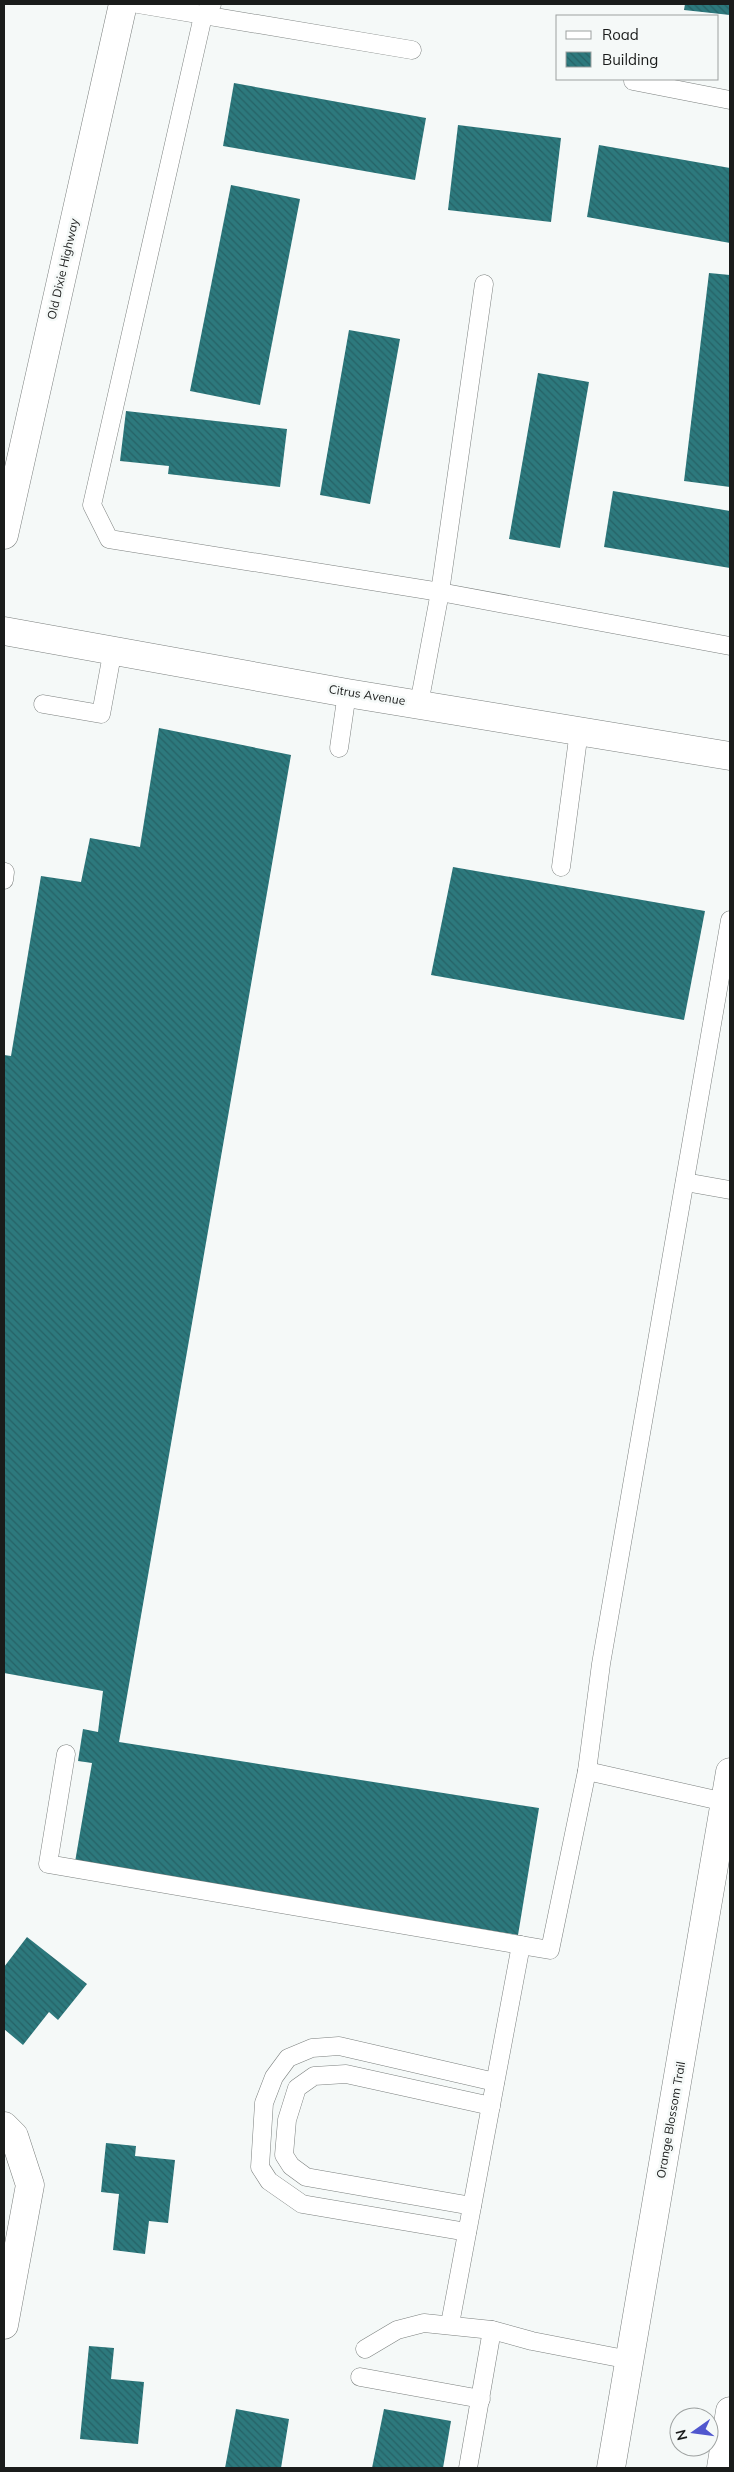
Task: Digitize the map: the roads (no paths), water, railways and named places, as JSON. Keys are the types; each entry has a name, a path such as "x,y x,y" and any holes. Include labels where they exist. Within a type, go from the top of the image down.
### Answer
{"street":[{"name":"Old Dixie Highway","path":"4,535 123,4"},
{"name":"Citrus Avenue","path":"4,631 347,693 730,756"},
{"name":"Orange Blossom Trail","path":"611,2468 730,1772"},
{"path":"4,2126 14,2136 30,2185 4,2326"},
{"path":"720,2468 730,2411"}],"lane":[{"path":"138,4 208,10 412,50"},
{"path":"208,10 92,505 110,539 440,592 730,646"},
{"path":"633,81 730,100"},
{"path":"420,704 440,592 484,284"},
{"path":"43,704 101,714 112,649"},
{"path":"338,748 347,693"},
{"path":"561,866 578,731"},
{"path":"66,1754 48,1864 550,1950 587,1771 600,1664 730,920"},
{"path":"685,1182 730,1190"},
{"path":"587,1771 725,1802"},
{"path":"450,2324 522,1945"},
{"path":"467,2232 302,2204 268,2181 260,2167 264,2103 274,2077 288,2058 312,2048 338,2046 496,2082"},
{"path":"472,2206 306,2177 291,2166 284,2155 286,2120 297,2088 314,2076 346,2074 491,2106"},
{"path":"365,2349 396,2330 424,2323 450,2324 492,2330 532,2341 630,2360"},
{"path":"468,2468 492,2330"},
{"path":"360,2376 481,2399"}]}
